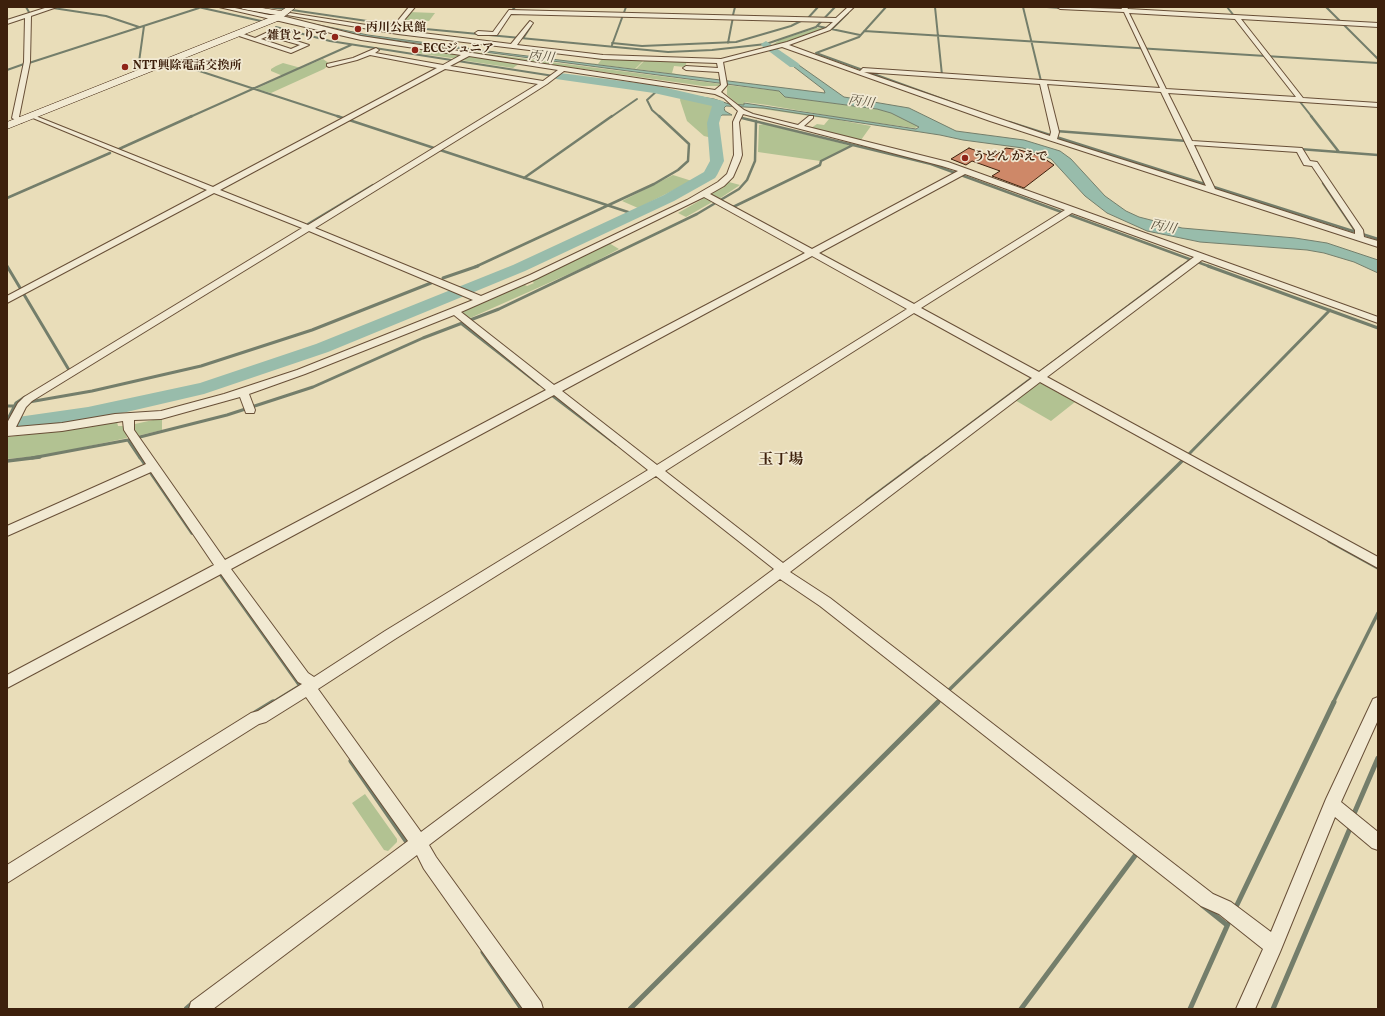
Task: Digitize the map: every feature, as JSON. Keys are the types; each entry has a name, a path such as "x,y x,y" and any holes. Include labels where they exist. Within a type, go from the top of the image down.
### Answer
{"street":[{"path":"7,22 54,7"},
{"path":"222,7 267,17 284,13 375,21"},
{"path":"243,7 398,32 611,57 720,61 783,45 829,28 851,7"},
{"path":"388,23 399,24 412,7"},
{"path":"1060,7 1378,25"},
{"path":"1125,10 1210,187"},
{"path":"471,32 494,35 512,12 732,14 839,20"},
{"path":"7,126 18,120 238,34 284,13"},
{"path":"284,13 317,29 388,42 717,92 723,94 738,108 799,127 932,160 961,173 1068,212 1378,320"},
{"path":"18,120 27,62 28,16"},
{"path":"1236,17 1299,99"},
{"path":"513,45 520,39 530,24"},
{"path":"238,34 257,39 265,44 291,51"},
{"path":"257,39 268,34 306,45 281,55"},
{"path":"329,65 369,53 388,42"},
{"path":"783,45 859,70 992,120 1054,135 1360,235 1378,244"},
{"path":"369,53 543,83"},
{"path":"7,300 468,54"},
{"path":"172,60 195,67"},
{"path":"717,92 723,82 720,61"},
{"path":"686,68 721,70"},
{"path":"10,428 25,402 556,76 562,69"},
{"path":"859,70 1378,105"},
{"path":"1043,83 1054,135"},
{"path":"10,428 161,415 243,392 301,372 455,311 604,244 705,194 726,180 733,170 738,155 736,140 738,108"},
{"path":"31,116 479,299"},
{"path":"799,127 811,116"},
{"path":"1189,142 1299,150 1311,163 1314,164 1360,235"},
{"path":"7,682 961,173"},
{"path":"705,194 1036,377 1378,563"},
{"path":"7,875 307,685 1068,212"},
{"path":"198,1009 415,843 1197,258"},
{"path":"455,311 466,322 551,392 654,470 784,575 825,602 1207,900 1225,908 1274,946"},
{"path":"243,392 249,409"},
{"path":"128,418 128,430 134,438 149,467 220,569 303,678 415,843 534,1009"},
{"path":"7,531 149,467"},
{"path":"1245,1009 1274,946 1332,805 1378,704"},
{"path":"1332,805 1378,842"}],"shaded area":[{"path":"409,12 435,13 429,21 410,19 408,22 412,22 411,24 423,24 420,26 400,24"},
{"path":"816,28 825,28 795,40 772,45 780,40"},
{"path":"423,49 463,55 458,59 416,53"},
{"path":"458,50 721,84 721,86 703,86 456,51"},
{"path":"470,56 520,63 513,68 461,60"},
{"path":"595,57 644,60 635,69 586,63 598,64 601,60 593,59"},
{"path":"323,59 330,64 324,69 271,93 256,89 283,76 271,71 271,69 276,66 283,63 301,68"},
{"path":"645,60 687,61 685,67 674,66 672,73 681,75 636,69"},
{"path":"727,85 779,91 785,97 877,109 891,113 919,126 915,128 848,119 744,102 744,105 739,105 727,95"},
{"path":"681,96 708,103 713,106 709,119 712,138 704,136 687,121 680,100"},
{"path":"756,108 807,114 871,126 861,140 811,128 817,124 824,125 829,119"},
{"path":"764,124 851,146 820,161 758,152 759,125"},
{"path":"673,175 692,181 638,208 622,201"},
{"path":"729,182 740,185 719,199 710,195"},
{"path":"706,197 714,201 686,217 678,213"},
{"path":"609,243 619,249 589,265 468,319 462,313 462,311 523,284 527,286 534,283 531,280"},
{"path":"1037,381 1075,402 1051,421 1013,399"},
{"path":"162,418 162,430 137,436 132,428 132,425 135,424"},
{"path":"117,422 118,426 125,426 127,438 47,455 7,459 7,437 69,430"},
{"path":"365,794 397,839 397,842 388,851 384,850 352,803"}],"water":[{"path":"314,24 368,35 825,93 824,90 772,50 776,49 844,97 909,108 956,131 1024,140 1060,151 1071,159 1105,196 1126,211 1139,217 1182,228 1295,238 1327,243 1378,260 1378,273 1354,262 1324,253 1307,250 1200,242 1147,231 1107,213 1085,196 1051,159 1023,148 963,140 940,135 763,108 726,106 724,108 725,111 732,115 722,115 715,122 711,122 714,106 708,102 681,95 714,99 729,104 744,105 744,103 916,129 919,127 891,113 877,109 785,97 779,91 364,36 310,25"}],"building":[{"path":"969,148 993,157 1006,148 1020,150 1042,157 1054,165 1024,188 992,176 1000,171 972,161 966,165 951,159"}],"waterway":[{"path":"26,7 30,14"},
{"path":"198,7 261,21"},
{"name":"丙川","path":"231,7 269,15"},
{"path":"267,7 285,9"},
{"path":"510,13 515,7"},
{"path":"613,43 626,7"},
{"path":"733,15 735,7"},
{"path":"808,18 818,7"},
{"path":"292,10 415,28 668,52 712,50 766,44 816,27 835,7"},
{"path":"864,31 886,7"},
{"path":"935,7 938,36"},
{"path":"1023,7 1031,41"},
{"path":"1047,7 1061,8"},
{"path":"1227,7 1235,17"},
{"path":"1326,7 1378,59"},
{"path":"53,8 106,16 139,27"},
{"path":"29,63 199,8"},
{"path":"832,29 848,13"},
{"path":"728,42 733,17"},
{"path":"728,42 736,42 791,26 805,19"},
{"path":"138,69 144,26"},
{"path":"524,37 531,26"},
{"path":"817,26 860,35"},
{"path":"276,27 330,41 560,77"},
{"path":"864,31 938,36"},
{"path":"864,31 859,37 816,53 962,106"},
{"path":"938,36 1031,41"},
{"path":"938,36 942,75"},
{"path":"1031,41 1378,63"},
{"path":"1031,41 1041,81"},
{"path":"613,43 642,46 728,42"},
{"path":"766,44 794,65"},
{"path":"253,89 351,45"},
{"path":"172,62 253,89"},
{"path":"7,70 24,64"},
{"path":"18,424 88,414 204,388 322,348 519,268 669,198 710,175 717,161 713,123 719,104 654,89 560,77"},
{"path":"190,117 253,89"},
{"path":"253,89 340,117"},
{"path":"658,90 647,100 652,110 660,117"},
{"path":"1297,98 1312,117"},
{"path":"611,117 637,99"},
{"path":"119,149 192,116"},
{"path":"337,116 524,178"},
{"path":"524,178 612,116"},
{"path":"608,205 654,184 678,170 688,161 689,144 659,116"},
{"path":"1311,116 1339,152"},
{"path":"742,118 756,121"},
{"path":"587,267 697,214 739,189 747,180 755,161 756,121"},
{"path":"756,121 853,145"},
{"path":"1009,122 1378,239"},
{"path":"1056,131 1187,141"},
{"path":"733,207 820,165 821,161 853,145"},
{"path":"853,145 931,164 1190,259"},
{"path":"1299,149 1378,155"},
{"path":"7,198 110,153"},
{"path":"1192,156 1205,184"},
{"path":"524,178 608,205"},
{"path":"1323,183 1356,232"},
{"path":"308,224 373,185"},
{"path":"475,267 608,205"},
{"path":"608,205 634,214"},
{"path":"1181,267 1190,259"},
{"path":"1190,259 1211,267"},
{"path":"7,266 69,370"},
{"path":"443,278 478,266"},
{"path":"128,440 227,415 313,387 423,338 499,309 589,266"},
{"path":"925,458 1182,266"},
{"path":"1208,266 1330,310"},
{"path":"29,402 92,391 201,366 312,330 431,283"},
{"path":"1188,455 1330,310"},
{"path":"1330,310 1378,328"},
{"path":"462,324 539,384"},
{"path":"549,393 616,444"},
{"path":"14,406 16,403 25,397"},
{"path":"7,406 14,406"},
{"path":"7,421 14,406"},
{"path":"32,458 128,440"},
{"path":"128,440 140,458"},
{"path":"32,458 40,457"},
{"path":"140,457 192,533"},
{"path":"867,501 926,457"},
{"path":"7,461 32,458"},
{"path":"947,692 1183,460"},
{"path":"1329,541 1378,568"},
{"path":"218,571 300,686"},
{"path":"1333,703 1378,613"},
{"path":"300,686 306,682"},
{"path":"272,703 300,686"},
{"path":"938,702 943,697"},
{"path":"255,713 273,702"},
{"path":"630,1009 938,702"},
{"path":"1235,909 1334,702"},
{"path":"1353,816 1378,758"},
{"path":"351,761 409,845"},
{"path":"1273,1009 1351,826"},
{"path":"1021,1009 1137,853"},
{"path":"1202,905 1227,925"},
{"path":"1190,1009 1228,924"},
{"path":"483,952 522,1009"},
{"path":"186,1009 193,1003"}],"place":[{"name":"丙川公民館","path":"358,29"},
{"name":"雑貨とりで","path":"335,37"},
{"name":"ECCジュニア","path":"415,50"},
{"name":"NTT興除電話交換所","path":"125,67"},
{"name":"うどん かえで","path":"965,158"}],"district":[{"name":"玉丁場","path":"781,461"}]}
